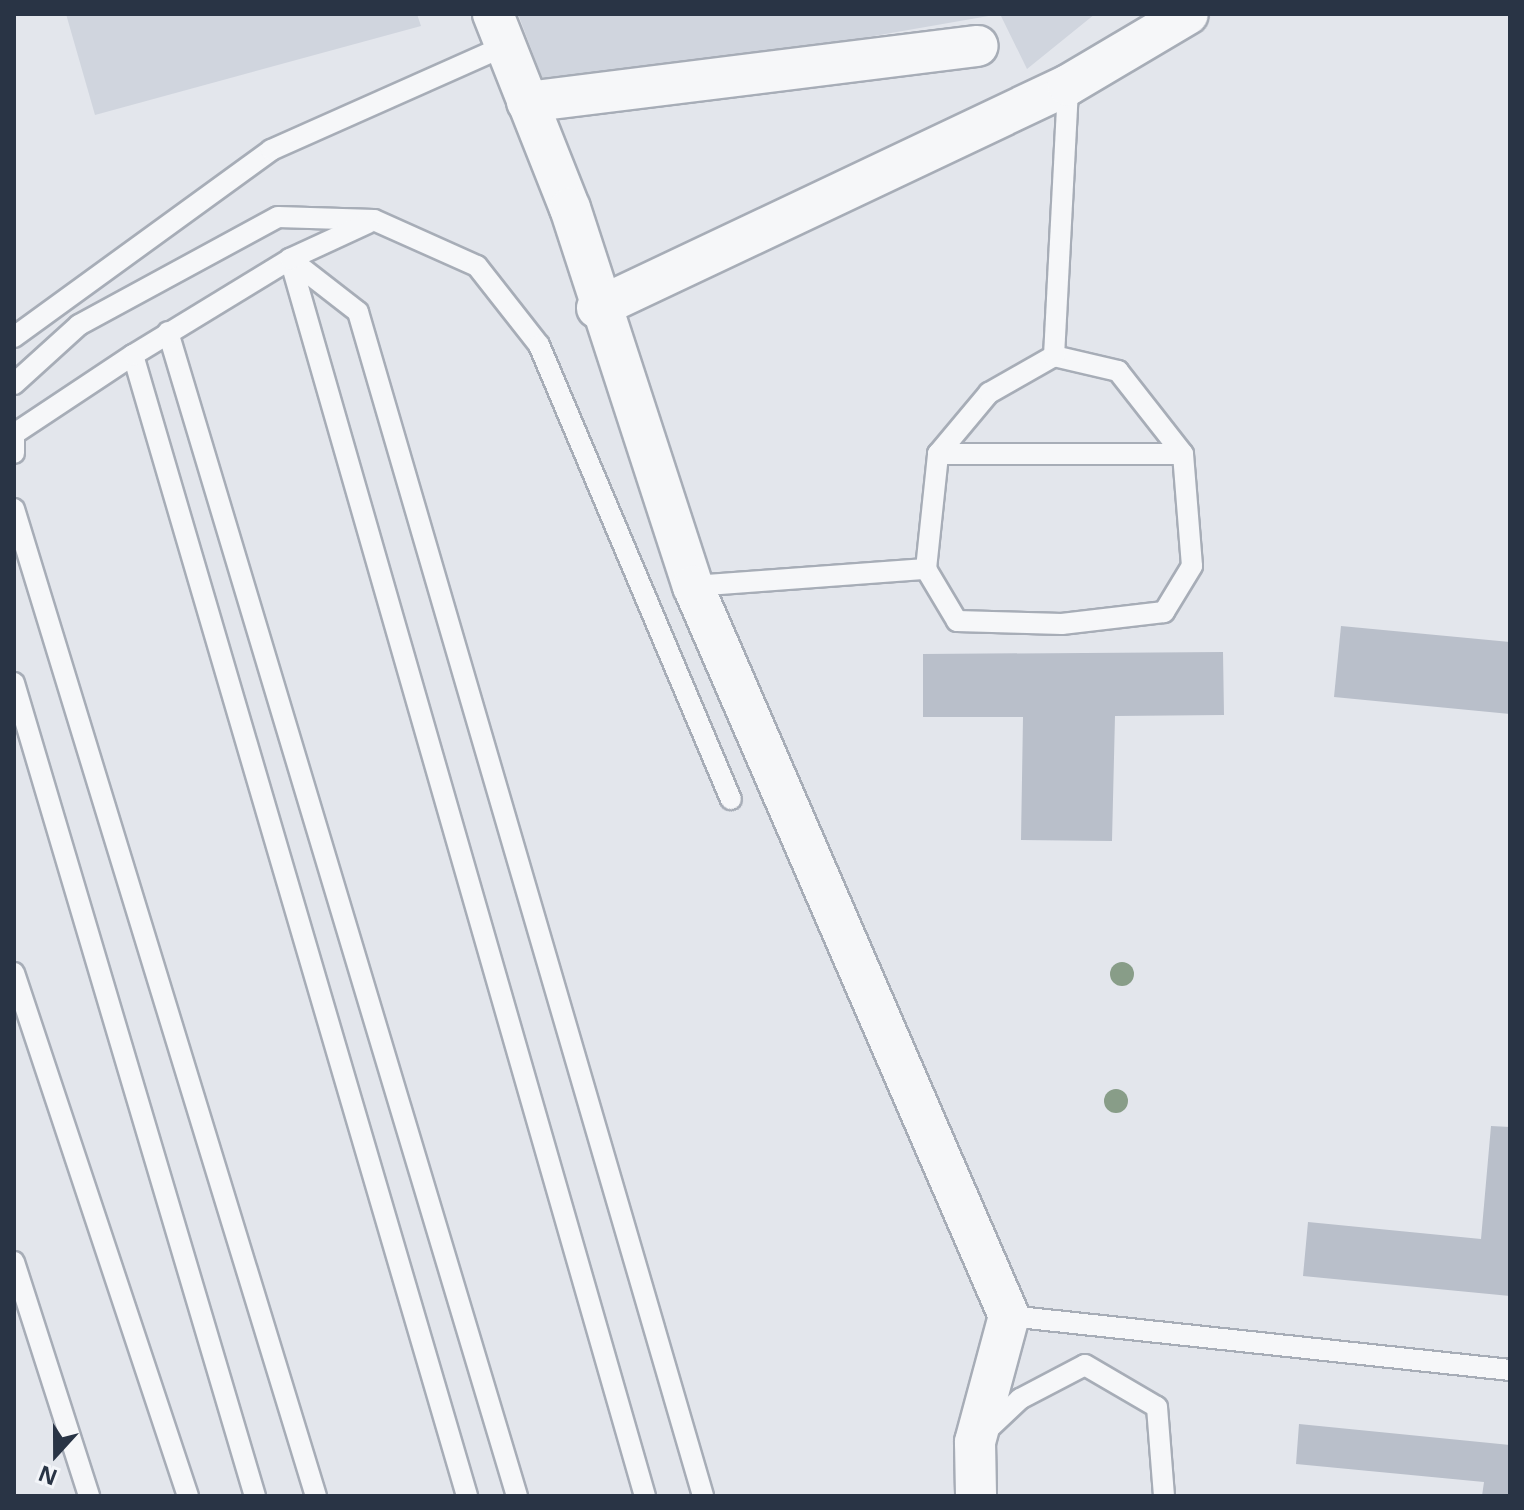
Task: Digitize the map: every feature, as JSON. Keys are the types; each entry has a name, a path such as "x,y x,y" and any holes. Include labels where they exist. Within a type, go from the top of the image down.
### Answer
{"street":[{"path":"597,308 1068,85 1188,14"},
{"path":"499,30 570,208 597,308 693,586 1009,1316 975,1442 976,1496"},
{"path":"527,102 978,46"}],"lane":[{"path":"14,337 271,150 499,30"},
{"path":"1054,356 1068,85"},
{"path":"14,384 79,325 278,217 374,220 477,266 539,345 731,799"},
{"path":"14,453 14,434 168,332 290,259 374,220"},
{"path":"290,259 645,1496"},
{"path":"290,259 358,312 703,1496"},
{"path":"168,332 517,1496"},
{"path":"133,355 467,1496"},
{"path":"1054,356 1118,371 1183,454 1192,566 1164,612 1062,624 957,621 926,569 938,454 989,393 1054,356"},
{"path":"938,454 1183,454"},
{"path":"14,509 316,1496"},
{"path":"693,586 926,569"},
{"path":"14,683 255,1496"},
{"path":"14,973 188,1496"},
{"path":"14,1262 89,1496"},
{"path":"1009,1316 1510,1370"},
{"path":"975,1442 1020,1399 1085,1365 1157,1407 1164,1496"}],"shaded area":[{"path":"66,14 417,14 421,26 95,115"},
{"path":"518,14 1000,14 548,93"},
{"path":"1000,14 1095,14 1027,69"}],"building":[{"path":"1341,626 1510,642 1510,714 1334,697"},
{"path":"1223,652 1224,715 1115,716 1112,841 1021,840 1023,717 923,717 923,654"},
{"path":"1491,1126 1510,1127 1510,1296 1303,1276 1308,1222 1481,1239"},
{"path":"1299,1424 1510,1445 1510,1496 1482,1496 1484,1482 1296,1464"}]}
